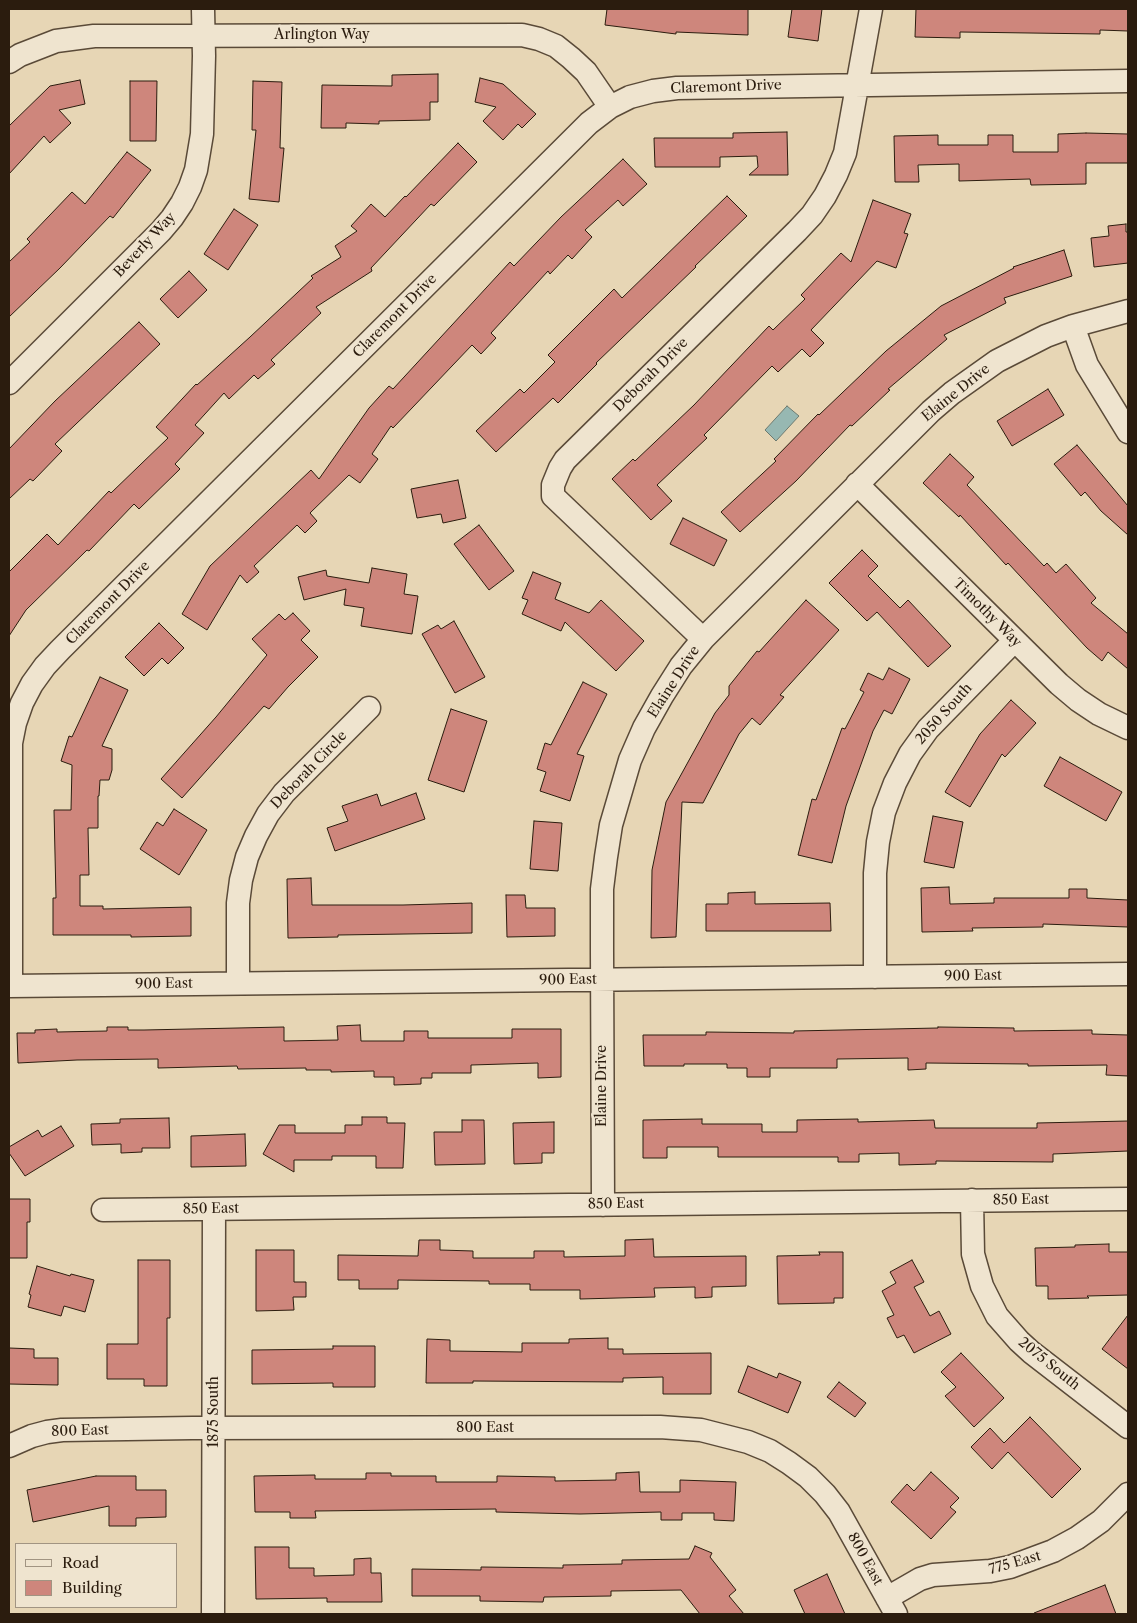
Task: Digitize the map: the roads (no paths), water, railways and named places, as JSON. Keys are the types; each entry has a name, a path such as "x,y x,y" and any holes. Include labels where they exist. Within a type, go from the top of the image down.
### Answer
{"street":[{"name":"Beverly Way","path":"9,383 161,231 182,203 190,187 200,153 202,134 203,9"},
{"path":"858,84 871,9"},
{"name":"Arlington Way","path":"9,62 37,47 56,41 94,36 522,35 539,38 556,46 572,58 586,72 610,107"},
{"name":"Claremont Drive","path":"10,986 11,744 15,723 22,703 32,684 60,650 589,123 610,107 630,97 676,88 858,84 1128,82"},
{"name":"Deborah Drive","path":"703,639 553,496 553,485 565,460 812,215 825,196 845,153 858,84"},
{"name":"Elaine Drive","path":"603,1205 603,881 611,825 620,792 630,760 649,720 681,666 703,639 931,411 974,376 1021,348 1073,326 1128,311"},
{"path":"1073,326 1087,365 1128,432"},
{"name":"Timothy Way","path":"857,484 1014,640 1078,700 1099,714 1128,728"},
{"name":"2050 South","path":"875,977 875,872 878,842 884,812 895,783 910,754 928,729 1014,640"},
{"name":"Deborah Circle","path":"238,984 238,903 247,857 256,836 268,814 284,794 369,708"},
{"name":"900 East","path":"10,986 1128,974"},
{"name":"850 East","path":"103,1210 1128,1199"},
{"name":"2075 South","path":"972,1200 973,1254 982,1286 997,1316 1031,1352 1128,1427"},
{"name":"1875 South","path":"213,1614 214,1209"},
{"name":"800 East","path":"9,1446 32,1436 62,1430 660,1427 701,1430 748,1442 770,1451 808,1477 839,1512 891,1606"},
{"name":"775 East","path":"891,1606 920,1579 933,1575 990,1571 1010,1567 1053,1551 1077,1538 1101,1521 1128,1494"}],"water":[{"path":"787,406 799,416 776,441 765,430"}]}
